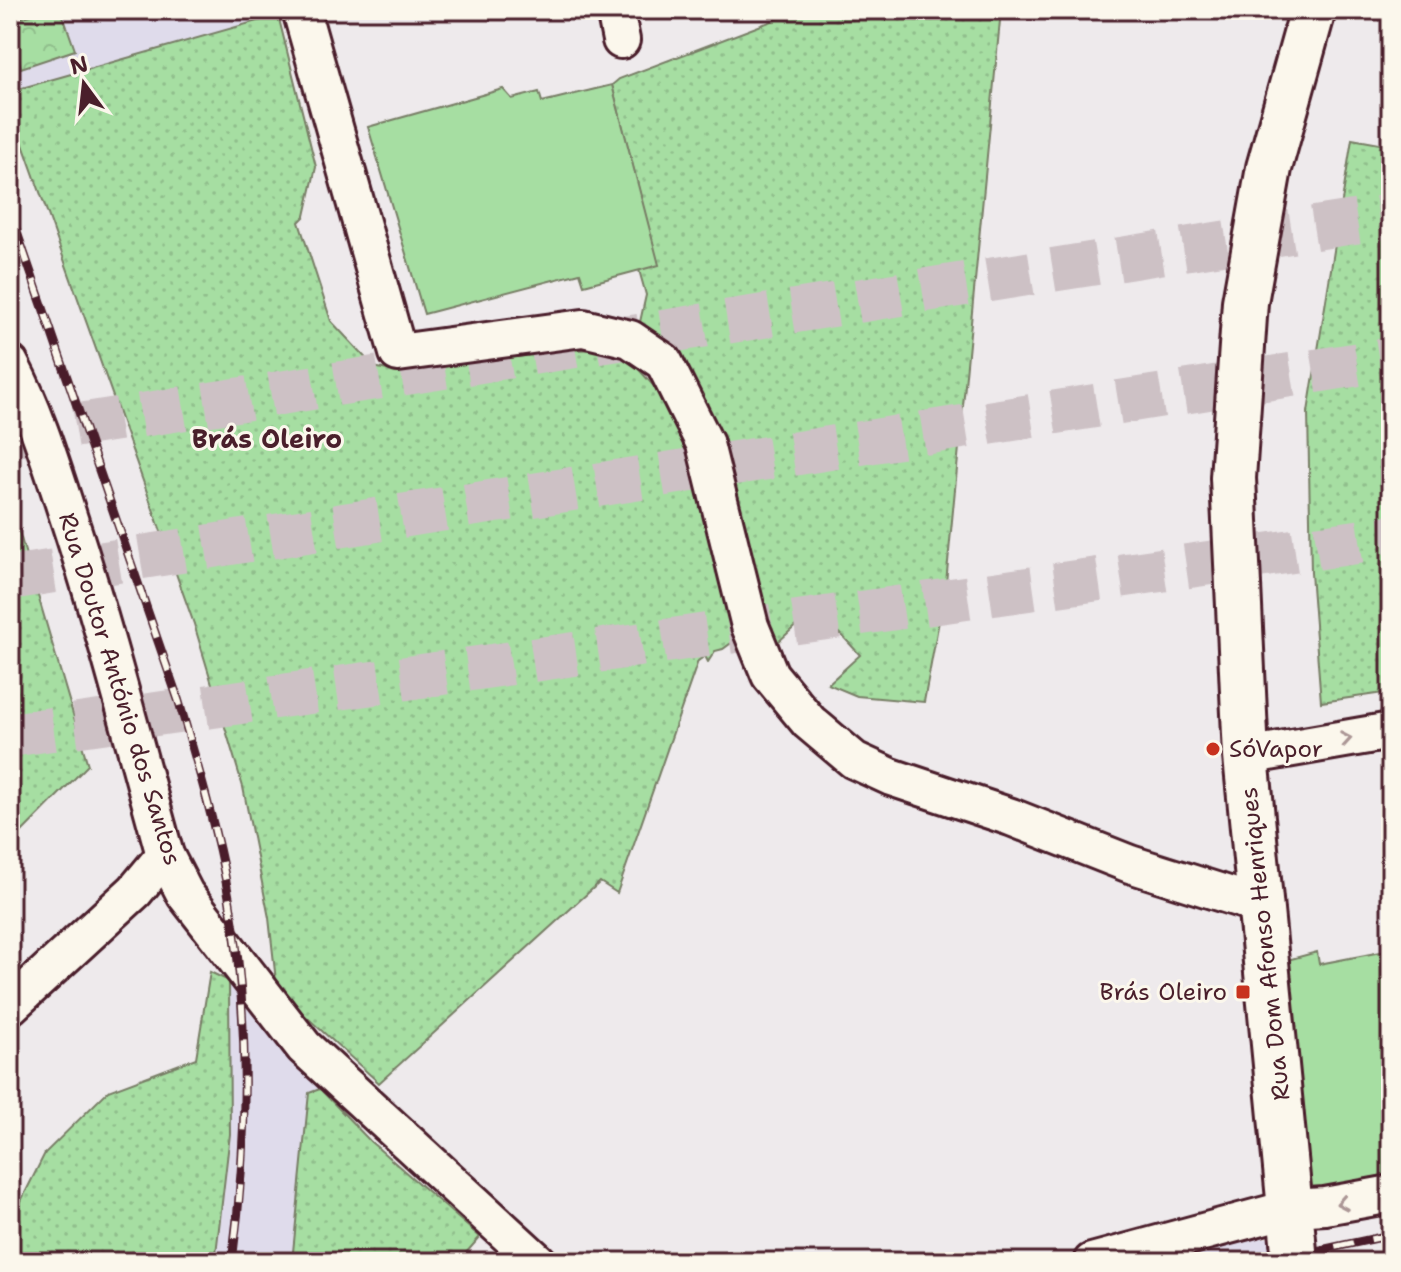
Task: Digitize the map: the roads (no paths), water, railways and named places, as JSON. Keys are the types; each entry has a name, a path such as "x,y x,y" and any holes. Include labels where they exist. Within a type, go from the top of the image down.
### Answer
{"main road":[{"name":"Rua Dom Afonso Henriques","path":"1293,1237 1246,756 1233,478 1245,302 1269,168 1313,10"}],"street":[{"path":"301,10 398,353 583,328 630,339 664,362 705,444 750,626 770,675 809,722 854,760 891,777 1011,817 1130,864 1260,905"},
{"name":"Rua Doutor António dos Santos","path":"10,364 50,461 88,575 165,855 185,894 304,1047 538,1262"},
{"path":"1246,756 1391,731"},
{"path":"10,1006 135,891 165,855"},
{"path":"1092,1262 1293,1237 1325,1206 1391,1194"}],"tunnel":[{"path":"10,436 1391,216"},
{"path":"10,578 1391,359"},
{"path":"10,735 1391,537"}],"railway":[{"path":"10,212 179,702 224,872 241,988 244,1080 241,1171 232,1262"},
{"path":"1265,1262 1391,1235"}],"place":[{"name":"SóVapor","path":"1213,749"},
{"name":"Brás Oleiro","path":"1243,992"}],"district":[{"name":"Brás Oleiro","path":"267,438"}]}
